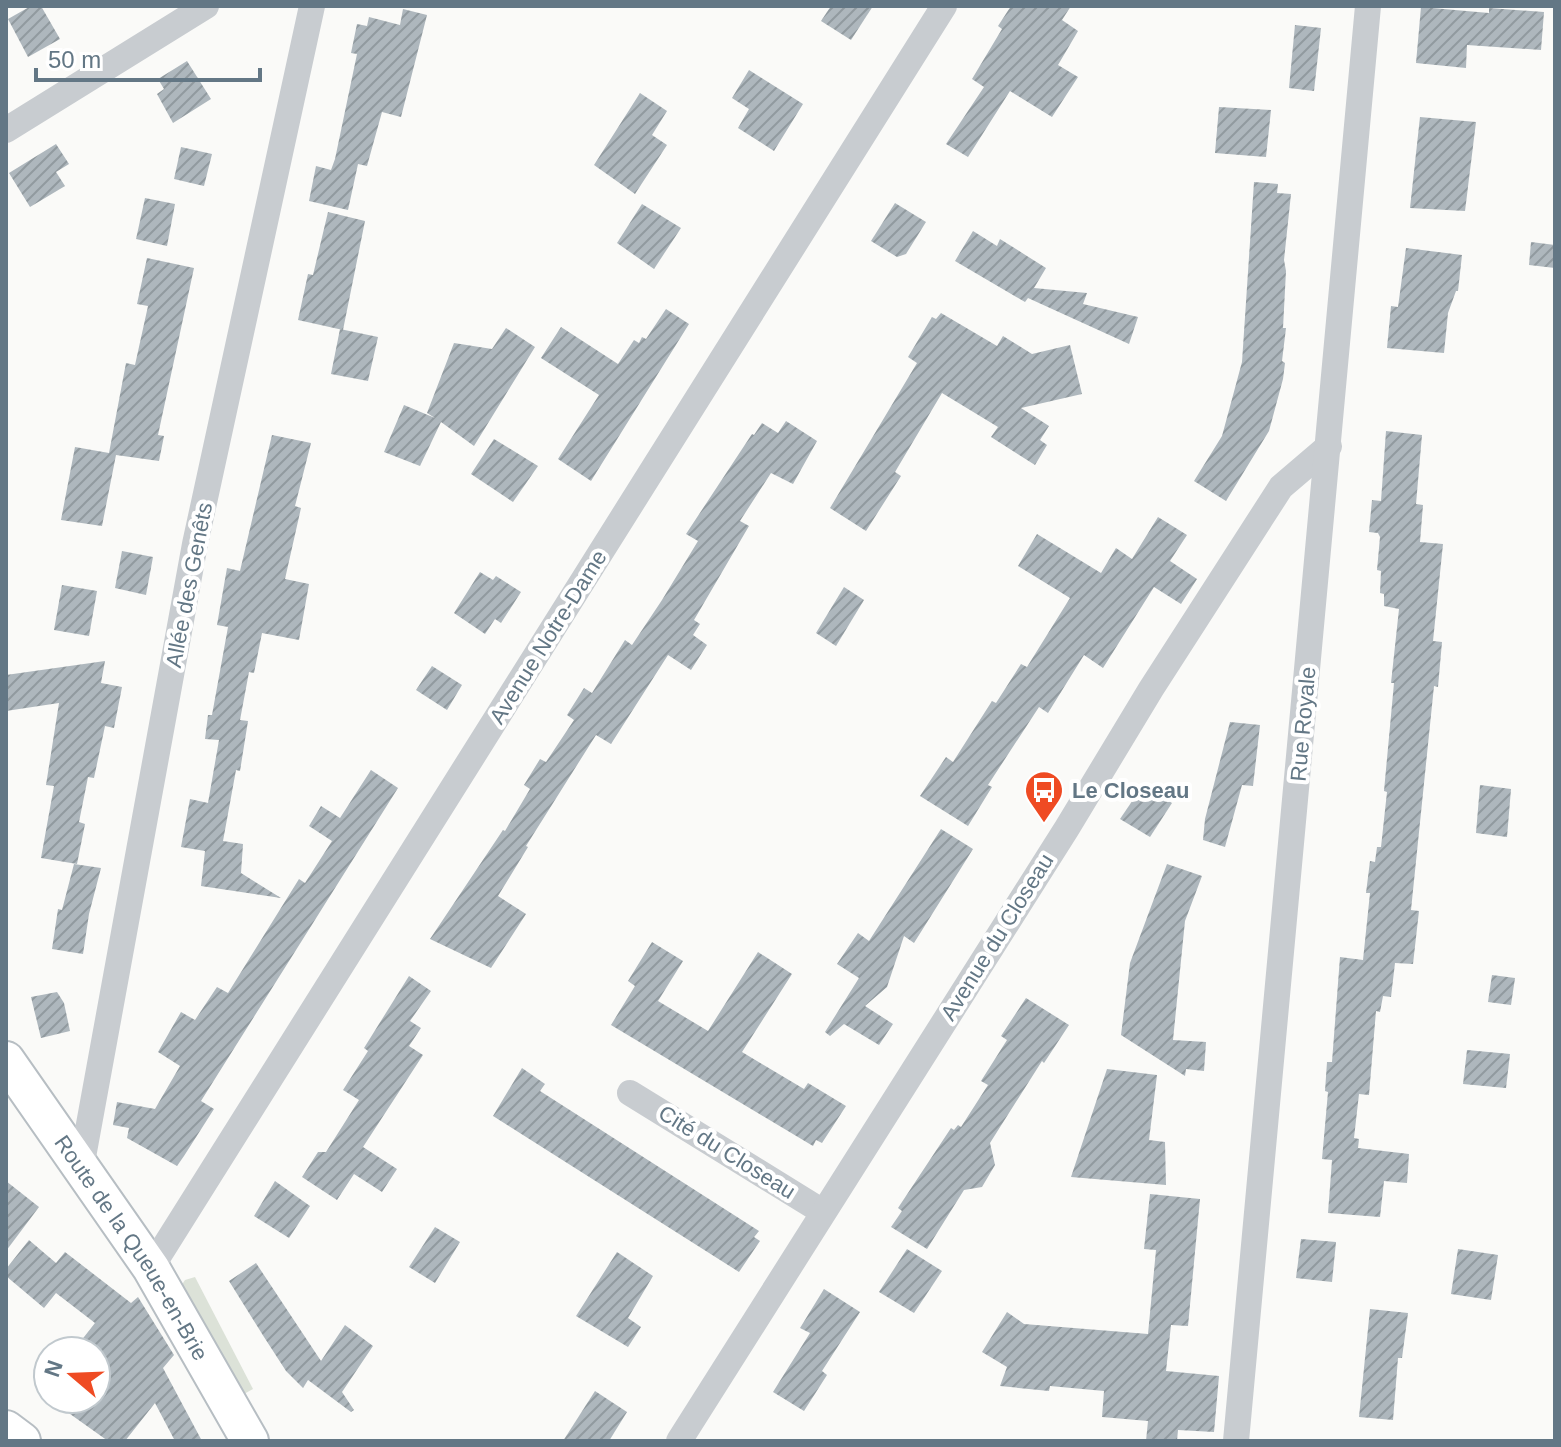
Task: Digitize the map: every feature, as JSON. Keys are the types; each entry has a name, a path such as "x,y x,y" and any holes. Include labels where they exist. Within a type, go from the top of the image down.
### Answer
{"main road":[{"name":"Route de la Queue-en-Brie","path":"6,1060 151,1268 250,1441"},
{"path":"6,1429 22,1441"}],"street":[{"path":"6,130 206,6"},
{"name":"Allée des Genêts","path":"81,1168 195,544 312,6"},
{"name":"Avenue Notre-Dame","path":"151,1268 944,6"},
{"name":"Rue Royale","path":"1236,1441 1368,6"},
{"name":"Avenue du Closeau","path":"679,1441 1281,487 1329,446"},
{"name":"Cité du Closeau","path":"630,1093 823,1212"}],"shaded area":[{"path":"195,1277 253,1389 244,1394 181,1286 185,1280"}],"building":[{"path":"31,6 41,6 60,39 28,57 8,19"},
{"path":"831,6 873,6 851,40 821,21"},
{"path":"1011,6 1071,6 1062,20 1078,31 1058,65 1078,77 1052,117 1010,91 968,157 946,144 984,87 972,79 1002,29 998,26"},
{"path":"1421,7 1489,13 1489,8 1544,12 1541,50 1467,45 1466,68 1416,63"},
{"path":"403,9 427,15 401,117 382,112 367,166 358,164 348,210 309,201 316,166 331,170 335,159 357,54 351,53 357,24 367,26 369,17 400,25"},
{"path":"1295,25 1321,28 1314,91 1289,88"},
{"path":"187,61 211,99 173,123 157,94 164,89 158,79"},
{"path":"749,70 803,104 774,151 738,128 749,109 732,98"},
{"path":"640,93 667,111 652,135 667,145 635,194 594,165"},
{"path":"1219,107 1271,110 1266,157 1215,153"},
{"path":"1420,117 1476,122 1465,211 1410,208"},
{"path":"56,144 69,164 56,172 65,186 30,207 9,173"},
{"path":"181,147 212,154 204,186 174,179"},
{"path":"1254,182 1278,184 1277,193 1291,194 1284,260 1283,328 1286,328 1282,361 1285,363 1269,431 1226,501 1194,481 1222,436 1242,362"},
{"path":"145,198 175,204 167,246 136,239"},
{"path":"895,203 926,222 906,254 897,257 871,241"},
{"path":"642,204 681,228 654,269 617,243"},
{"path":"328,212 365,221 343,330 298,320 308,274 313,275"},
{"path":"973,231 997,246 1000,239 1046,268 1034,288 1087,293 1083,304 1138,317 1129,344 1028,298 1025,302 955,261"},
{"path":"1531,242 1555,245 1555,268 1529,265"},
{"path":"1406,248 1462,255 1458,291 1448,313 1444,353 1387,348 1391,306 1398,307"},
{"path":"147,258 194,268 158,435 164,436 159,461 116,455 102,526 61,520 75,447 109,453 126,363 135,365 148,306 137,304"},
{"path":"666,309 689,324 591,481 558,459 599,395 541,358 561,327 618,364 634,340 639,343 642,337 646,339"},
{"path":"941,313 997,346 1003,336 1032,354 1070,345 1082,394 1021,408 1049,426 1040,440 1047,445 1035,465 991,437 998,427 942,393 895,472 901,476 866,531 830,508 917,363 908,357 932,317 936,319"},
{"path":"506,328 535,347 474,446 441,422 420,466 384,452 404,405 435,418 427,413 454,343 492,349"},
{"path":"340,329 378,337 368,381 331,374"},
{"path":"786,421 817,441 793,484 771,473 740,521 749,526 694,620 700,624 693,635 707,645 691,670 668,655 611,744 596,735 498,896 526,914 491,968 430,939 505,831 530,789 524,785 540,759 546,762 574,720 567,715 584,688 592,693 625,640 632,645 662,600 698,541 686,534 752,434 762,423 778,433"},
{"path":"1386,431 1422,435 1416,504 1423,505 1420,542 1443,544 1433,641 1442,642 1438,687 1434,686 1411,910 1419,911 1413,964 1395,963 1391,997 1383,996 1380,1012 1376,1011 1369,1095 1359,1094 1354,1138 1359,1139 1358,1148 1409,1154 1407,1183 1384,1181 1380,1217 1328,1213 1332,1160 1322,1159 1328,1092 1325,1091 1327,1062 1332,1062 1340,957 1363,960 1370,861 1375,862 1377,847 1381,847 1387,792 1384,791 1394,683 1391,683 1399,609 1384,606 1384,594 1380,593 1381,571 1377,570 1380,537 1378,533 1369,532 1372,500 1381,501"},
{"path":"272,435 311,443 295,506 301,508 285,579 309,584 299,640 262,633 254,673 249,672 240,720 248,721 223,841 243,844 241,873 281,898 201,886 205,851 181,847 190,799 208,803 219,740 205,739 228,627 217,625 227,568 240,571"},
{"path":"494,439 538,466 513,502 471,474"},
{"path":"1158,517 1187,535 1170,561 1197,579 1181,604 1154,587 1103,668 1084,655 1048,713 1039,707 988,785 992,787 968,826 920,796 946,757 953,762 992,701 996,703 1021,664 1027,667 1070,598 1018,566 1037,534 1101,573 1116,548 1132,559"},
{"path":"122,551 153,557 146,595 115,588"},
{"path":"480,572 493,580 496,576 521,592 501,623 495,619 485,634 454,613"},
{"path":"62,585 97,591 89,636 54,630"},
{"path":"844,587 864,600 836,646 816,633"},
{"path":"105,661 101,683 122,687 114,728 105,726 94,778 88,777 79,822 85,824 77,864 41,858 54,786 46,785 59,703 6,711 6,675"},
{"path":"432,666 462,685 447,710 416,690"},
{"path":"1230,722 1260,725 1253,786 1242,785 1225,847 1203,840 1205,819"},
{"path":"371,770 398,788 201,1101 214,1109 184,1156 177,1166 127,1138 129,1128 113,1125 117,1102 155,1109 180,1066 158,1052 181,1012 195,1020 217,987 228,993 299,879 305,883 332,841 309,826 321,806 340,818"},
{"path":"1143,785 1172,803 1150,837 1120,819"},
{"path":"1480,785 1511,789 1507,837 1476,833"},
{"path":"941,829 973,849 914,943 904,936 887,987 865,1006 893,1024 879,1045 844,1024 830,1036 825,1032 859,978 837,964 858,933 869,941"},
{"path":"74,864 101,868 83,954 52,949 58,909 62,910"},
{"path":"1167,864 1202,876 1185,921 1173,1040 1206,1042 1204,1071 1186,1069 1185,1076 1121,1035 1130,963"},
{"path":"652,942 683,961 658,1001 708,1031 758,952 792,974 742,1052 804,1089 808,1083 846,1106 822,1143 816,1140 813,1146 611,1025 635,986 628,981"},
{"path":"1492,975 1515,978 1511,1005 1488,1002"},
{"path":"409,976 431,991 410,1021 421,1028 409,1046 423,1055 363,1147 397,1169 382,1192 354,1174 337,1200 302,1177 318,1152 326,1152 359,1100 343,1090 368,1051 364,1048"},
{"path":"57,992 64,1003 70,1031 41,1038 31,997"},
{"path":"1026,998 1069,1025 1044,1063 1042,1061 990,1143 995,1165 982,1187 964,1190 927,1249 891,1227 902,1211 898,1208 951,1128 961,1127 988,1085 981,1081 1007,1040 1001,1036"},
{"path":"1467,1050 1510,1054 1506,1088 1463,1084"},
{"path":"522,1068 545,1084 540,1091 759,1231 754,1237 760,1241 739,1272 493,1116"},
{"path":"1107,1069 1157,1075 1149,1140 1165,1142 1166,1185 1071,1177"},
{"path":"6,1181 39,1207 6,1251"},
{"path":"275,1181 310,1206 289,1238 254,1216"},
{"path":"1150,1194 1200,1199 1188,1326 1171,1325 1166,1371 1219,1376 1214,1432 1178,1430 1177,1441 1146,1441 1148,1421 1102,1417 1104,1391 1050,1386 1049,1391 1000,1386 1007,1367 982,1352 1007,1312 1024,1324 1148,1334 1156,1250 1144,1249"},
{"path":"435,1227 460,1242 435,1283 409,1267"},
{"path":"1301,1239 1336,1242 1332,1282 1296,1278"},
{"path":"29,1240 56,1263 65,1252 131,1303 138,1297 174,1355 163,1368 202,1441 175,1441 155,1403 125,1441 108,1441 71,1415 112,1415 112,1335 86,1335 95,1323 56,1293 44,1308 6,1276 6,1269"},
{"path":"907,1249 942,1271 914,1313 879,1292"},
{"path":"1458,1249 1498,1255 1491,1300 1451,1294"},
{"path":"617,1252 653,1276 628,1318 641,1327 628,1347 576,1316"},
{"path":"256,1263 321,1361 345,1325 373,1346 342,1392 354,1410 351,1412 308,1380 303,1388 286,1371 264,1337 229,1281"},
{"path":"824,1289 860,1312 822,1371 827,1375 804,1411 773,1392 810,1333 800,1328"},
{"path":"1370,1309 1408,1313 1402,1358 1398,1358 1393,1420 1359,1417"},
{"path":"595,1391 627,1412 609,1441 563,1441"}],"place":[{"name":"Le Closeau","path":"1044,824"}]}
